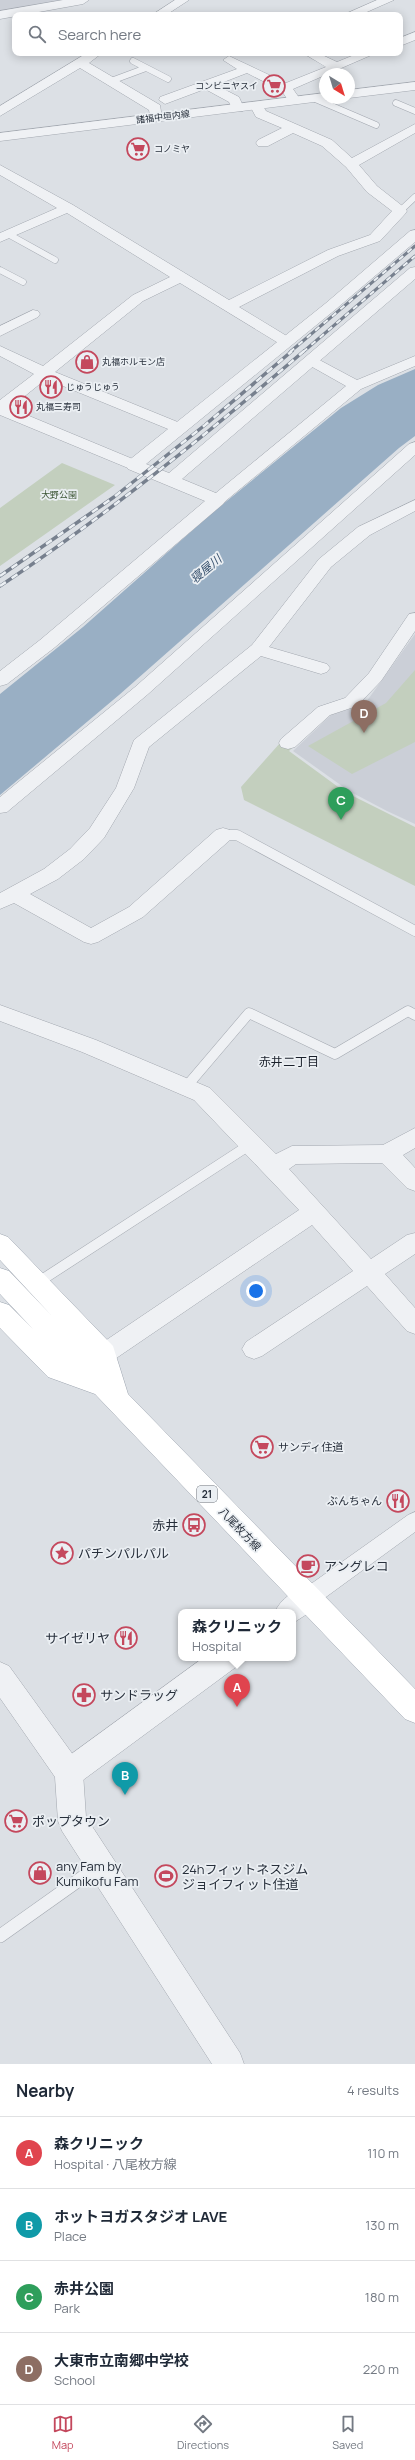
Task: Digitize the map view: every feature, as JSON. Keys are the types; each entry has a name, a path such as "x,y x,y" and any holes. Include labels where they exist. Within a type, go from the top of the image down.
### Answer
{"main road":[{"path":"0,1244 104,1354 111,1394"},
{"name":"八尾枚方線","path":"0,1278 111,1394 298,1605 415,1709"},
{"path":"0,1312 57,1369 111,1394"}],"street":[{"path":"17,12 83,0"},
{"path":"163,12 183,0"},
{"path":"357,12 388,0"},
{"path":"0,15 12,13"},
{"path":"403,41 415,36"},
{"path":"0,112 91,56"},
{"path":"239,56 228,60 286,88 295,100"},
{"path":"314,56 334,66"},
{"path":"286,88 334,66 362,56"},
{"path":"81,62 155,108 156,118"},
{"path":"165,100 247,69"},
{"path":"206,85 234,100 238,108"},
{"path":"355,93 415,86"},
{"name":"諸福中垣内線","path":"0,137 319,98"},
{"path":"228,306 260,292 333,253 375,238 400,211 372,189 351,164 327,143 261,114 256,106"},
{"path":"263,143 293,128"},
{"path":"351,164 415,128"},
{"path":"0,169 68,208 285,341"},
{"path":"4,236 68,208"},
{"path":"134,465 285,341 331,306 415,234"},
{"path":"171,480 312,361 415,271"},
{"path":"181,277 138,298 0,409 217,500"},
{"path":"0,332 33,314"},
{"path":"0,350 44,373 179,428"},
{"path":"312,361 356,386"},
{"path":"0,680 48,644 318,415 356,386 415,361"},
{"path":"0,807 141,691 415,447"},
{"path":"7,898 51,874 77,854 97,833 125,788 141,744 258,649 325,563 364,531 415,505"},
{"path":"288,743 324,711 351,702 375,677 415,618"},
{"path":"258,649 321,668"},
{"path":"7,898 91,937 136,912 223,835"},
{"path":"0,1013 202,1094 315,1211 367,1272 415,1324"},
{"path":"274,1167 292,1155 386,1154 415,1137"},
{"path":"386,1154 415,1182"},
{"path":"104,1354 315,1211"},
{"path":"254,1349 367,1272 415,1242"},
{"path":"298,1605 415,1521"},
{"path":"69,1773 222,1661"},
{"path":"0,1674 69,1773 72,1821 229,2064"}],"lane":[{"path":"133,61 168,79"},
{"path":"111,81 146,68"},
{"path":"396,103 415,111"},
{"path":"332,104 376,125"},
{"path":"400,211 415,197"},
{"path":"4,236 54,260"},
{"path":"0,270 23,282"},
{"path":"223,835 237,835 415,931"},
{"path":"186,1087 248,1013 335,1054 408,1011 415,1015"},
{"path":"37,1283 251,1144"},
{"path":"0,1936 100,1865"}],"shaded area":[{"path":"0,0 66,0 0,12"},
{"path":"415,634 415,824 349,791 293,751 332,714 364,705"}],"green space":[{"name":"大野公園","path":"62,463 115,485 0,566 0,508"},
{"path":"415,670 415,742 352,774 308,746 386,703"},
{"path":"280,743 292,748 289,751 345,792 415,827 415,886 244,800 241,787"}],"water":[{"name":"寝屋川","path":"415,369 415,436 399,448 119,695 0,795 0,694 83,627 212,513 341,408 378,385"}],"railway":[{"path":"290,352 415,246"},
{"path":"303,352 415,256"},
{"path":"0,576 114,497 205,425 292,351"},
{"path":"0,586 117,503 193,444 304,351"}],"place":[{"name":"コンビニヤスイ","path":"274,86"},
{"name":"コノミヤ","path":"138,149"},
{"name":"丸福ホルモン店","path":"87,362"},
{"name":"じゅうじゅう","path":"51,387"},
{"name":"丸福三寿司","path":"21,407"},
{"name":"大東市立南郷中学校","path":"364,733"},
{"name":"赤井公園","path":"341,820"},
{"name":"サンディ住道","path":"262,1447"},
{"name":"ぶんちゃん","path":"398,1501"},
{"name":"赤井","path":"194,1525"},
{"name":"パチンパルパル","path":"62,1553"},
{"name":"アングレコ","path":"308,1566"},
{"name":"サイゼリヤ","path":"126,1638"},
{"name":"サンドラッグ","path":"84,1695"},
{"name":"森クリニック","path":"237,1707"},
{"name":"ホットヨガスタジオ LAVE","path":"125,1795"},
{"name":"ポップタウン","path":"16,1821"},
{"name":"any Fam by Kumikofu Fam","path":"40,1873"},
{"name":"24hフィットネスジム ジョイフィット住道","path":"166,1876"}],"district":[{"name":"赤井二丁目","path":"289,1062"}]}
